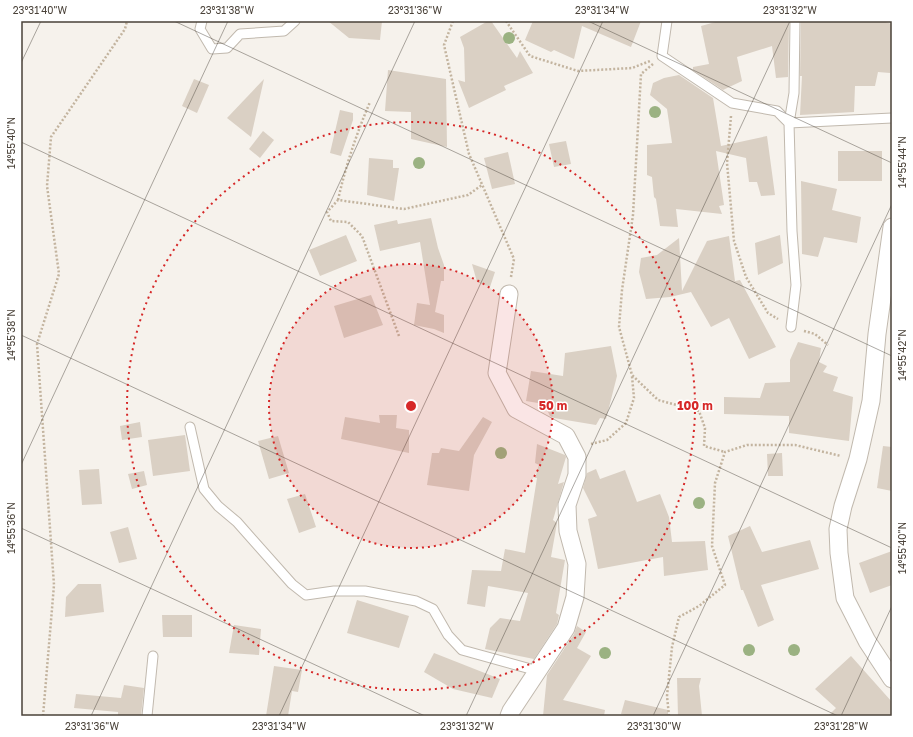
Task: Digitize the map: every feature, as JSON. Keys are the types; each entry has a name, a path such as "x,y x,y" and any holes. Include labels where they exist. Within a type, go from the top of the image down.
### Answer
{"street":[{"path":"892,227 871,401 858,459 843,506 838,529 839,553 845,598 867,641 892,679"},
{"path":"509,294 496,372 516,409 566,436 577,457 577,475 567,505 568,531 577,564 575,597 566,628 509,716"}],"lane":[{"path":"202,21 200,29 212,49 227,48 240,34 284,30 295,21"},
{"path":"667,21 662,56 732,103 777,110 789,123"},
{"path":"791,327 796,285 792,231 789,123 794,93 795,21"},
{"path":"789,123 892,118"},
{"path":"190,427 204,489 218,506 237,522 292,584 306,595 365,591 416,601 433,608 448,635 462,650 538,671"},
{"path":"147,716 153,656"}],"path":[{"path":"42,716 54,585 37,344 59,274 46,186 51,137 125,29 127,21"},
{"path":"453,21 444,45 469,154 514,259 509,294"},
{"path":"506,21 530,56 578,71 632,68 662,56"},
{"path":"566,436 592,444 607,440 626,423 634,398 632,375 619,328 622,290 633,215 641,74 662,56"},
{"path":"370,102 356,135 338,200 327,212 331,221 348,222 362,236 399,336"},
{"path":"732,103 727,163 734,241 746,277 768,313 791,327 815,334 828,345"},
{"path":"338,200 404,209 468,195 482,185"},
{"path":"632,375 658,400 699,411 705,428 704,446 725,452 747,444 795,446 858,459"},
{"path":"669,716 668,696 672,647 679,617 699,606 726,585 712,546 715,483 725,452"}],"building":[{"path":"328,21 382,21 380,40 349,38"},
{"path":"488,21 491,21 517,58 520,51 533,73 504,86 506,90 469,108 458,80 465,82 464,48 460,37"},
{"path":"533,21 641,21 631,47 582,26 574,59 554,50 551,52 525,40"},
{"path":"719,21 789,21 788,77 776,78 772,46 737,57 742,81 723,90 693,70 693,67 709,64 701,26"},
{"path":"801,21 882,21 892,24 892,55 890,73 878,72 875,86 855,86 854,112 800,115 802,76 800,76"},
{"path":"388,70 446,79 447,147 411,139 411,112 385,111"},
{"path":"679,75 713,98 721,146 767,136 775,195 761,196 757,182 749,182 746,158 716,151 724,205 719,206 722,214 676,209 678,227 660,226 656,199 654,197 652,177 647,175 647,145 672,143 667,109 650,95 653,83 664,78"},
{"path":"194,79 209,85 197,113 182,106"},
{"path":"264,79 251,137 227,118"},
{"path":"340,110 353,113 353,120 341,156 330,153"},
{"path":"263,131 274,140 260,158 249,149"},
{"path":"566,141 571,164 554,167 549,144"},
{"path":"838,151 882,151 882,181 838,181"},
{"path":"508,152 515,184 492,189 484,158"},
{"path":"369,158 393,160 393,168 399,168 394,201 367,195"},
{"path":"801,181 837,189 832,210 861,217 857,243 824,237 818,257 802,254"},
{"path":"431,218 438,248 444,265 444,281 441,281 435,312 444,315 444,333 434,329 414,325 417,303 430,305 420,242 380,251 374,225 397,220 398,224"},
{"path":"346,235 357,261 320,276 309,250"},
{"path":"780,235 783,263 758,275 755,243"},
{"path":"729,236 735,281 740,280 776,347 749,359 729,318 711,327 691,292 670,297 646,299 639,272 641,258 657,255 679,238 682,291 707,241"},
{"path":"472,264 495,272 490,287 477,282"},
{"path":"371,295 383,325 344,338 334,306"},
{"path":"798,342 821,348 819,362 827,366 823,372 838,377 833,391 853,397 849,441 789,433 789,416 724,414 724,397 760,398 765,383 790,382 790,360"},
{"path":"611,346 617,376 606,419 600,418 596,425 554,418 550,416 544,404 526,401 531,371 563,376 565,353"},
{"path":"379,415 397,415 396,428 409,430 409,453 341,439 345,417 380,423"},
{"path":"483,417 492,422 474,455 469,491 427,485 432,453 439,453 441,448 459,451"},
{"path":"140,422 142,437 122,440 120,426"},
{"path":"185,435 190,471 153,476 148,440"},
{"path":"278,436 289,473 269,479 258,441"},
{"path":"537,444 565,455 566,457 558,484 564,482 553,520 557,523 551,557 565,560 556,613 559,615 557,624 534,659 485,649 490,628 500,618 520,621 528,593 488,586 485,607 467,604 472,570 501,571 505,549 525,553 537,478 535,478 539,465 535,463"},
{"path":"883,446 892,447 892,491 877,488"},
{"path":"782,453 783,476 768,476 767,454"},
{"path":"99,469 102,504 82,505 79,470"},
{"path":"596,469 600,479 625,470 637,502 660,494 669,517 672,542 705,541 708,570 664,576 663,557 598,569 588,519 597,516 583,488 587,473"},
{"path":"144,471 147,485 132,489 128,474"},
{"path":"305,494 316,527 299,533 287,499"},
{"path":"750,526 762,552 810,540 819,569 761,585 774,620 758,627 743,590 741,590 728,536"},
{"path":"128,527 137,559 119,563 110,532"},
{"path":"892,551 892,585 870,593 859,563"},
{"path":"78,584 101,584 104,612 65,617 66,597"},
{"path":"357,600 409,616 399,648 347,633"},
{"path":"162,615 192,615 192,637 163,637"},
{"path":"234,625 261,629 259,655 229,653"},
{"path":"577,626 586,632 577,648 591,656 563,700 605,710 604,716 543,716 547,675 574,634"},
{"path":"434,653 500,679 492,698 453,689 424,672"},
{"path":"851,656 892,702 892,716 828,716 836,708 815,689"},
{"path":"274,666 302,670 298,692 292,691 288,716 266,716"},
{"path":"677,678 701,678 699,686 702,716 678,716"},
{"path":"124,685 144,688 141,716 118,716 118,712 74,708 76,694 121,698"},
{"path":"625,700 668,710 668,716 629,716 621,714"}]}
